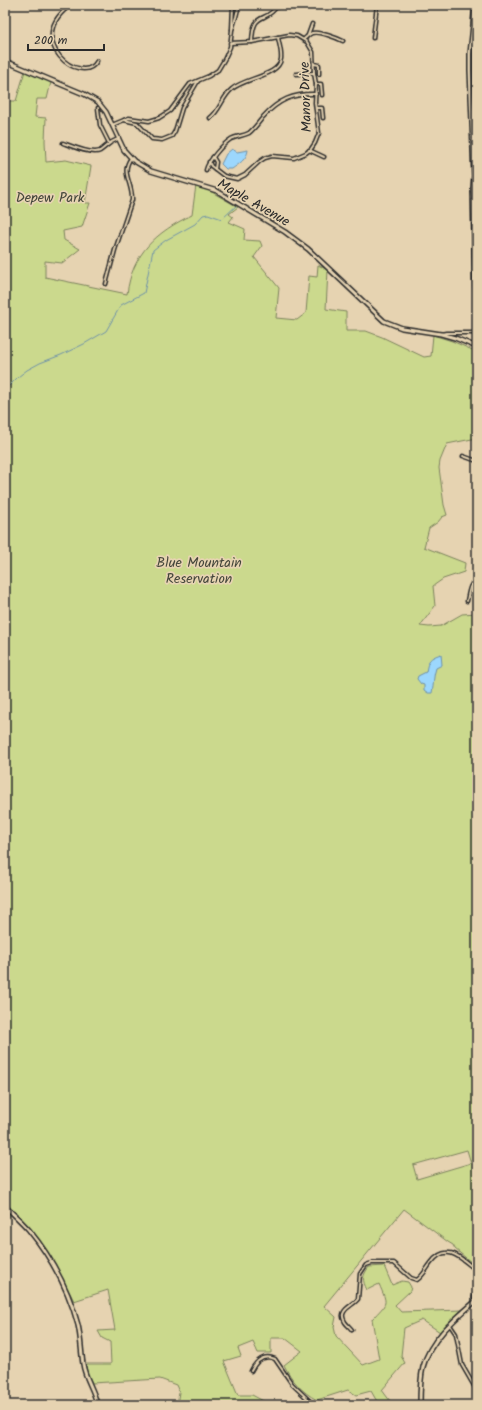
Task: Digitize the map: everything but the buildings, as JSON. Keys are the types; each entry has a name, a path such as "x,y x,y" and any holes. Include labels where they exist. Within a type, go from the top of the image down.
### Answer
{"street":[{"path":"71,5 62,14 54,27 52,39 55,51 65,63 77,67 89,68 97,61"},
{"path":"112,125 129,118 150,121 159,118 170,111 187,88 194,82 209,76 218,70 228,53 232,30 233,5"},
{"path":"232,30 238,5"},
{"path":"252,42 252,30 255,22 274,10 278,5"},
{"path":"373,38 377,5"},
{"path":"475,5 476,16 470,70 475,176 473,188 477,301"},
{"path":"308,36 312,24"},
{"path":"230,43 252,42 294,35 304,39 312,34 318,33 343,41"},
{"path":"210,118 216,114 224,98 233,88 240,83 266,74 278,65 282,56 278,37"},
{"name":"Manor Drive","path":"216,169 224,176 237,179 245,175 265,158 272,156 294,158 309,150 315,143 319,133 319,125 316,108 316,84 313,50 304,39"},
{"name":"Maple Avenue","path":"5,61 84,94 94,100 102,107 124,150 140,166 151,171 217,191 285,232 308,249 384,321 402,328 441,334 456,338 477,347"},
{"path":"314,64 319,65 319,74"},
{"path":"296,74 314,73"},
{"path":"124,120 137,123 152,140 169,138 175,131 182,108 198,81"},
{"path":"316,84 321,84 322,95"},
{"path":"206,170 209,162 220,148 232,138 247,134 269,110 279,102 297,95 316,94"},
{"path":"98,108 100,125 109,143"},
{"path":"316,108 322,108 323,118"},
{"path":"63,143 94,152 100,151 109,143 118,139"},
{"path":"309,150 324,158"},
{"path":"106,284 115,250 132,200 132,191 126,172 126,166 131,158"},
{"path":"213,158 216,162 216,169"},
{"path":"209,162 216,169"},
{"path":"441,334 450,332 477,333"},
{"path":"463,456 477,461"},
{"path":"467,601 469,587 477,578"},
{"path":"5,1206 32,1234 59,1275 74,1313 80,1337 85,1373 96,1398 97,1405"},
{"path":"352,1330 344,1320 343,1313 358,1299 360,1274 366,1265 372,1263 394,1263 411,1278 417,1280 437,1256 446,1252 455,1254 477,1271"},
{"path":"420,1405 420,1383 424,1362 439,1337 476,1301 474,1297 477,1291"},
{"path":"450,1325 456,1334 462,1365 477,1391"},
{"path":"251,1371 259,1360 268,1357 275,1359 292,1384 314,1405"}],"green space":[{"name":"Blue Mountain Reservation","path":"25,71 51,82 47,99 37,99 35,117 46,118 46,162 66,160 91,166 85,203 90,203 82,227 63,231 64,240 80,249 62,263 45,261 45,277 127,294 134,267 148,246 167,229 192,215 196,185 203,187 238,207 229,214 233,217 229,222 245,229 244,240 260,241 262,246 254,257 279,288 276,318 297,320 306,313 309,276 317,277 318,265 328,270 326,309 346,312 346,331 366,331 424,357 431,356 433,335 452,341 477,352 477,438 447,444 440,461 439,468 444,505 447,515 442,517 438,522 429,528 424,547 465,563 464,572 443,579 433,586 435,606 420,626 441,626 462,614 477,613 477,1267 455,1249 453,1245 404,1209 324,1306 336,1317 334,1327 336,1336 363,1365 379,1359 372,1319 385,1303 379,1284 367,1290 365,1287 365,1273 369,1267 384,1266 392,1285 402,1281 408,1282 411,1287 410,1291 395,1305 401,1312 463,1310 440,1332 422,1320 404,1328 401,1356 405,1363 382,1390 393,1405 379,1405 371,1391 356,1395 348,1390 317,1400 312,1397 298,1386 284,1365 302,1351 285,1338 271,1338 271,1353 258,1353 253,1342 238,1348 241,1356 224,1361 238,1395 252,1395 271,1405 177,1405 179,1392 176,1385 160,1379 92,1383 87,1373 86,1364 111,1364 110,1342 102,1338 98,1331 115,1330 108,1290 74,1301 61,1276 40,1242 14,1210 5,1222 5,101 16,101","holes":["467,1150 471,1163 417,1179 413,1165"]}],"water":[{"path":"232,149 237,152 248,150 246,156 240,163 232,169 226,169 221,164 226,154"},
{"path":"441,654 442,665 436,668 432,693 428,693 424,690 424,685 417,679 418,676 426,672 428,662 432,658"}],"waterway":[{"path":"5,390 27,370 84,344 106,331 121,305 144,293 153,250 166,240 195,224 203,215 208,214 222,219 237,205"}],"park label":[{"name":"Depew Park","path":"50,197"}]}
